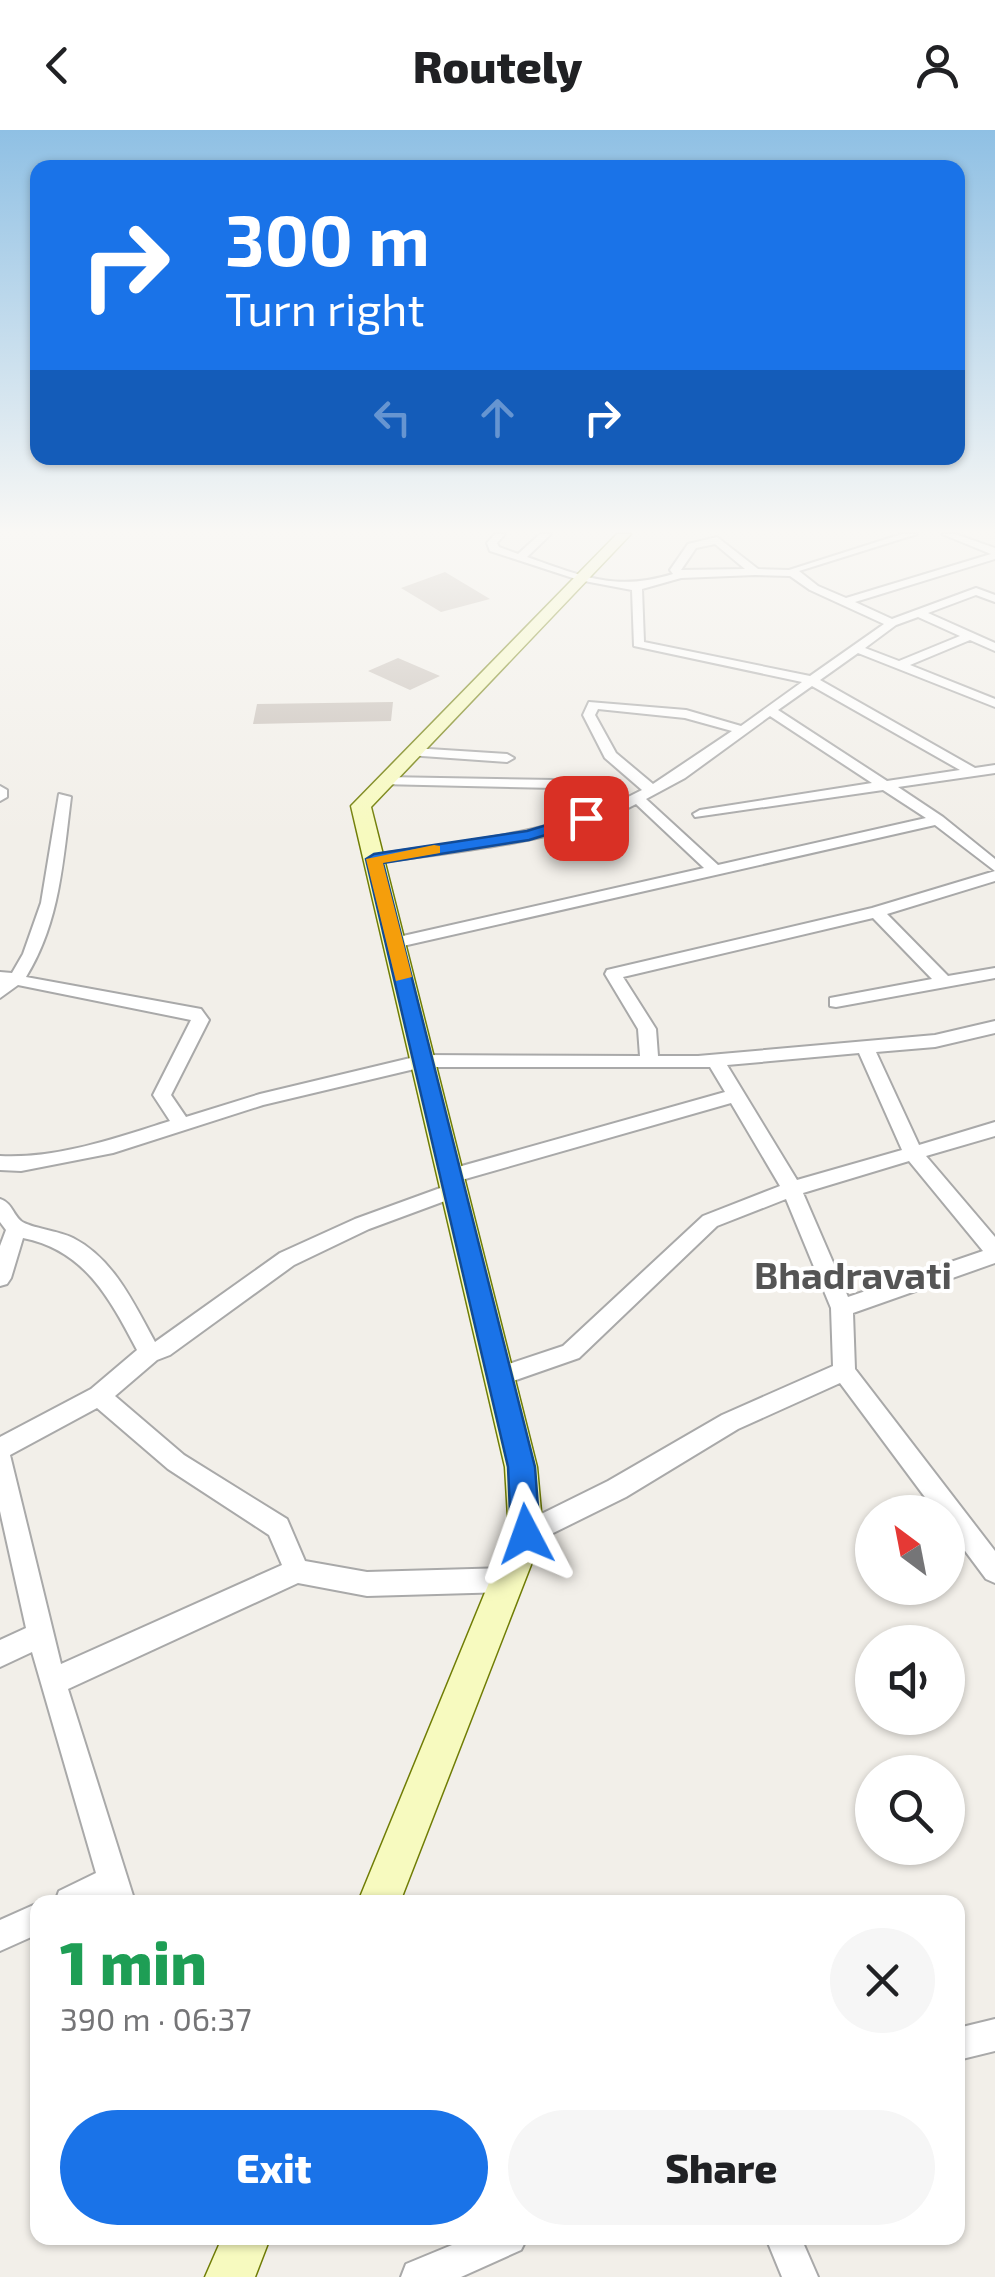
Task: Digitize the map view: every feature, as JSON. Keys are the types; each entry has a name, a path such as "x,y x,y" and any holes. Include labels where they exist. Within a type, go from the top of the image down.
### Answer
{"street":[{"path":"382,1895 526,1534 521,1467 361,806 527,634"},
{"path":"638,634 638,644 810,680 973,772"},
{"path":"374,859 529,835 615,810 742,730 876,634"},
{"path":"966,634 995,647"},
{"path":"899,665 970,636"},
{"path":"856,648 995,702"},
{"path":"714,870 610,755 589,716 593,705 686,714 742,730"},
{"path":"769,710 938,820 995,867"},
{"path":"413,752 507,758"},
{"path":"700,814 995,769"},
{"path":"385,781 555,784"},
{"path":"0,992 45,916 64,798"},
{"path":"394,943 938,820"},
{"path":"648,1062 647,1029 613,974 876,912 995,876"},
{"path":"876,912 942,980"},
{"path":"836,1002 995,973"},
{"path":"10,978 195,1013 200,1020 193,1039 162,1095 182,1125"},
{"path":"0,1163 21,1164 113,1146 260,1100 423,1062 716,1061 935,1041 995,1026"},
{"path":"842,1308 995,1253 914,1155 864,1047"},
{"path":"716,1061 792,1189 842,1308 844,1371 995,1571"},
{"path":"0,1449 100,1396 150,1353 162,1349 287,1260 452,1183 736,1095"},
{"path":"500,1377 571,1352 710,1220 792,1189 995,1129"},
{"path":"0,1206 16,1229 47,1232 71,1245 107,1274 150,1353"},
{"path":"0,1278 16,1229"},
{"path":"526,1534 617,1489 730,1422 844,1371"},
{"path":"100,1396 176,1462 278,1527 297,1570"},
{"path":"0,1458 52,1682 117,1892"},
{"path":"52,1682 297,1570 366,1584 507,1580"},
{"path":"0,1654 40,1635"},
{"path":"0,1936 30,1922"},
{"path":"965,2042 995,2034"},
{"path":"419,2277 493,2245"},
{"path":"787,2245 800,2277"}],"building":[{"path":"398,658 440,676 410,690 368,671"},
{"path":"393,702 391,721 253,724 257,704"}],"slow traffic":[{"path":"403,977 374,859 434,850"}],"district":[{"name":"Bhadravati","path":"853,1274"}],"route":[{"path":"526,1534 521,1467 374,859 529,835 586,818"}]}
